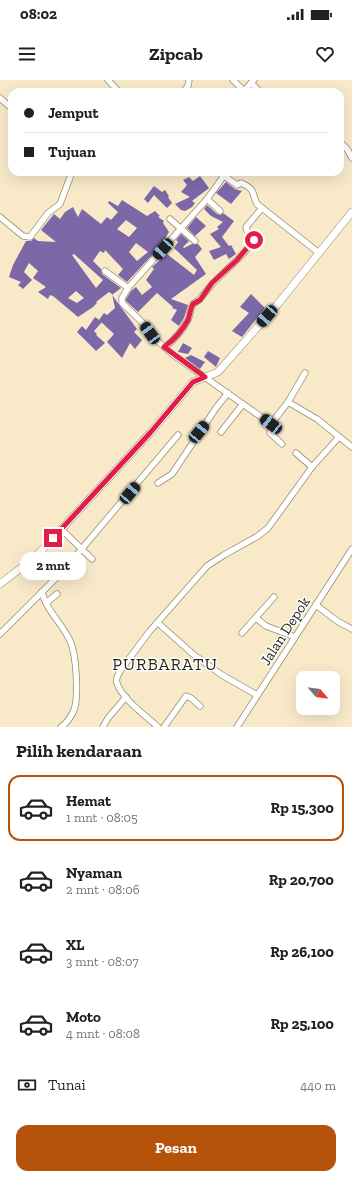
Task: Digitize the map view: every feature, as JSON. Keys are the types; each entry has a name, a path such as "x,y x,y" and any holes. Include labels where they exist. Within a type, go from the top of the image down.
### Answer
{"street":[{"path":"233,80 240,88"},
{"path":"0,98 8,105"},
{"path":"344,146 348,149 352,158"},
{"path":"0,217 23,236 30,237 48,213 60,204 70,176"},
{"path":"220,176 207,199 128,288 122,298 122,303 141,321 153,337 164,347 271,424"},
{"path":"224,176 236,184 243,184 250,188 254,193 256,202 262,208 319,253"},
{"path":"207,199 220,211"},
{"path":"164,347 173,341 185,325 189,318 193,304 200,300 212,283 237,260 252,242 254,236 247,231 246,227 262,208"},
{"path":"0,584 38,554 150,433 193,382 218,372 277,305 352,212"},
{"path":"170,219 194,241"},
{"path":"105,271 128,288"},
{"path":"282,444 270,433 271,424 288,402 305,373"},
{"path":"158,483 172,474 216,408 228,394"},
{"path":"288,402 317,419 352,447"},
{"path":"221,432 243,404"},
{"path":"0,634 83,550 178,435"},
{"path":"158,727 126,697 117,684 116,678 120,671 158,623 207,566 258,536 268,528 312,467 339,437"},
{"path":"296,453 312,467"},
{"path":"61,529 92,559"},
{"name":"Jalan Depok","path":"237,727 352,549"},
{"path":"42,592 70,640 75,661 74,707 69,719 61,727"},
{"path":"48,602 57,594"},
{"path":"242,633 274,597"},
{"path":"316,605 337,621 352,629"},
{"path":"256,618 266,626 295,637"},
{"path":"158,623 194,655 222,675 257,695"},
{"path":"164,727 186,696 191,698 200,706"},
{"path":"103,727 108,718 126,697"}],"building":[{"path":"200,176 209,188 192,201 195,203 192,207 185,211 181,210 175,204 190,197 181,192 187,185 183,180 189,177 193,181"},
{"path":"226,182 235,189 242,191 231,204 216,193"},
{"path":"154,186 162,192 165,190 169,196 168,197 172,203 167,208 154,195 148,203 144,199"},
{"path":"122,200 147,216 155,211 160,216 158,217 164,221 163,223 169,232 163,242 154,250 153,254 127,282 118,275 123,269 105,250 104,253 100,251 93,261 101,269 102,274 121,288 112,295 109,292 96,302 97,303 93,307 78,317 53,296 50,295 48,299 38,292 46,287 33,278 38,271 29,263 24,272 32,280 23,289 18,285 21,282 9,277 13,265 26,241 31,241 34,238 38,241 56,242 41,230 54,214 60,219 65,212 73,207 78,217 82,209 101,224 107,217 111,220 118,212 108,203 109,201 118,206","holes":["126,220 137,228 129,237 117,229","136,243 148,252 137,261 129,252","74,254 103,280 96,288 72,255","76,291 84,298 77,303 68,298"]},
{"path":"207,205 217,214 221,215 223,213 234,221 222,237 229,246 231,245 236,254 229,259 226,254 214,260 209,251 221,247 210,234 219,229 217,227 223,222 211,216 204,209"},
{"path":"196,217 206,226 195,236 187,228"},
{"path":"181,234 189,241 183,247 184,248 192,244 198,244 202,249 195,257 206,274 171,299 188,305 184,318 179,326 171,320 177,310 172,308 173,307 157,293 138,312 126,301 126,299 131,291 136,287 142,295 152,287 146,280 154,269 152,267 167,254 194,275 197,270 174,248 178,242 176,240"},
{"path":"251,294 265,308 242,337 232,331 249,313 240,307"},
{"path":"112,295 137,329 134,332 142,340 135,349 130,343 122,358 107,342 114,334 99,320 104,313 107,315 115,308"},
{"path":"95,317 102,322 94,331 97,334 96,335 105,343 96,351 77,332 82,326 86,330"},
{"path":"183,343 192,348 188,354 178,352"},
{"path":"208,351 220,358 216,367 204,357"},
{"path":"191,355 205,362 200,369 185,358"}],"district":[{"name":"PURBARATU","path":"165,664"}],"route":[{"path":"53,538 150,433 193,382 205,377 164,347 173,341 185,325 189,318 190,308 193,304 200,300 212,283 222,276 254,240"}]}
